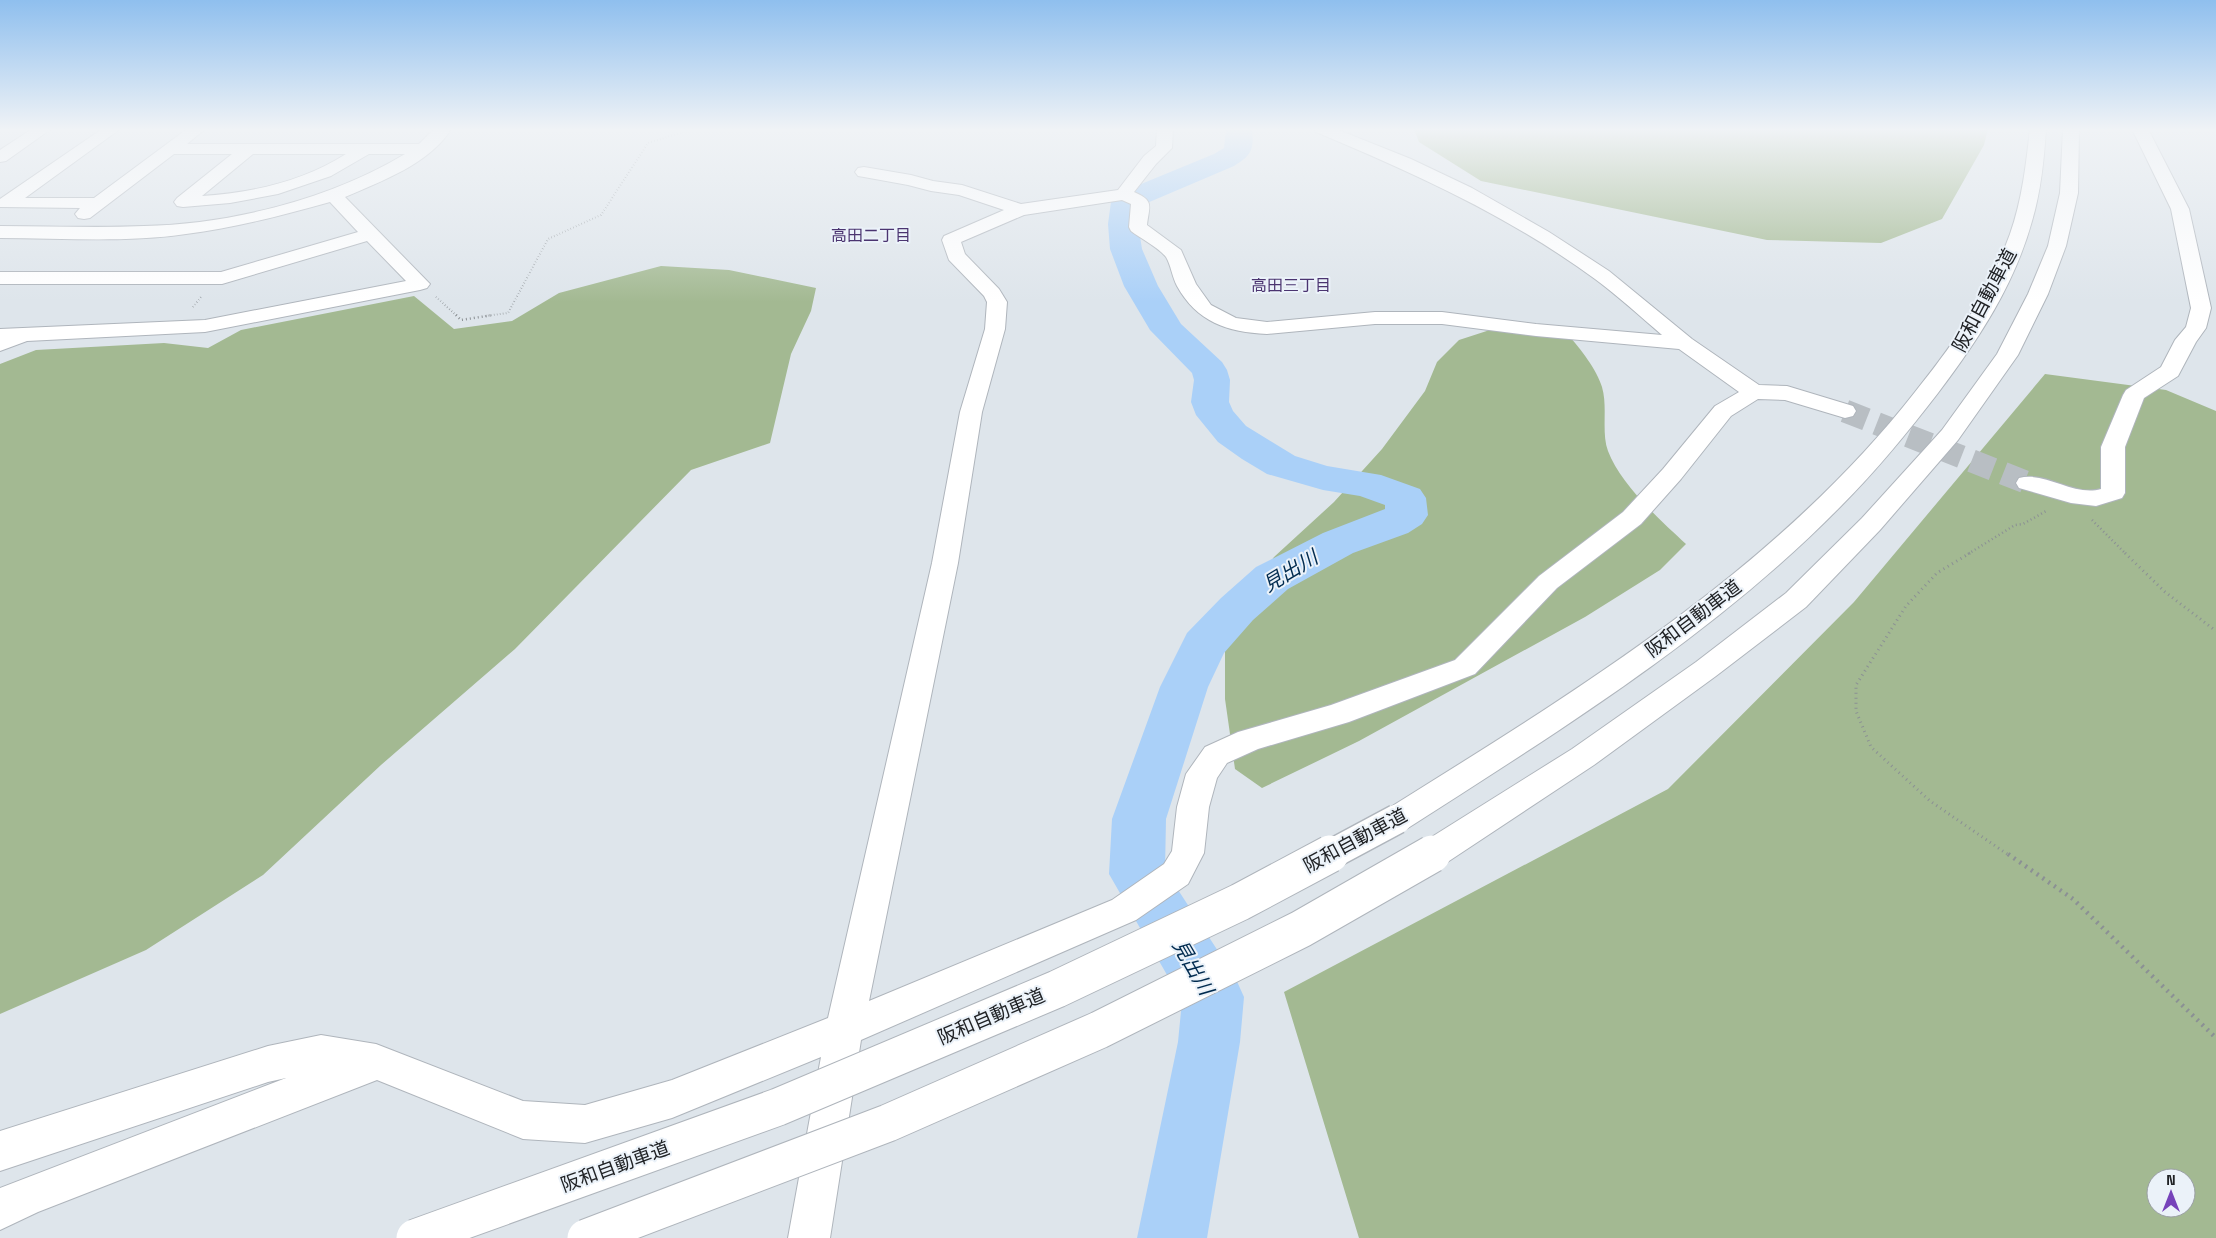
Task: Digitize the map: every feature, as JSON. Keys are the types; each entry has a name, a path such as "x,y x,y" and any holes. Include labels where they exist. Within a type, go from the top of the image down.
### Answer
{"main road":[{"path":"28,187 6,202 99,203"},
{"path":"61,232 120,187"},
{"path":"202,187 177,207 275,187"},
{"path":"0,232 145,232 185,229 260,216 334,196 355,187"},
{"path":"937,187 962,190 1020,210"},
{"path":"1137,187 1132,197 1138,226 1174,254 1186,285 1204,309 1230,323 1267,328 1375,318 1442,318 1536,330 1686,343"},
{"path":"1455,187 1542,236 1602,275 1686,343 1754,392"},
{"name":"阪和自動車道","path":"416,1238 778,1107 1030,1000 1240,902 1397,819 1538,730 1656,647 1749,576 1820,514 1899,428 1964,345 2001,277 2019,234 2032,187"},
{"path":"586,1238 888,1123 1099,1030 1301,930 1434,853 1583,757 1706,669 1796,600 1871,524 1950,435 2007,355 2038,294 2057,246 2069,187"},
{"path":"2028,484 2068,499 2096,498 2114,493 2113,447 2134,395 2170,371 2186,340 2196,328 2201,308 2189,244 2180,209 2169,187"},
{"path":"334,196 420,284"},
{"path":"809,1238 845,1028 920,672 945,563 971,412 995,329 998,302 992,293 956,256 951,240 1020,210 1132,197"},
{"path":"0,278 222,278 370,234"},
{"path":"0,335 205,326 420,284"},
{"path":"0,345 22,335"},
{"path":"0,1151 268,1064 321,1053 376,1062 523,1120 585,1124 672,1100 778,1058 1124,910 1176,874 1188,853 1193,807 1202,774 1216,755 1249,740 1338,714 1465,668 1548,582 1632,518 1672,474 1723,410 1754,392 1787,393 1845,411"},
{"path":"0,1209 27,1196 376,1062"}],"path":[{"path":"420,284 461,320 508,313 548,239 601,215 620,187"},
{"path":"177,327 215,278"},
{"path":"2216,631 2165,592 2083,511 2068,499 2023,524 2015,525 1937,573 1906,606 1856,685 1856,711 1871,748 1930,801 2073,899 2216,1038"}],"green space":[{"path":"1509,187 1960,187 1942,219 1881,243 1767,240"},
{"path":"661,266 729,270 816,288 811,311 791,354 770,443 691,470 515,649 381,765 263,875 146,950 0,1014 0,364 36,350 164,343 208,348 241,330 414,296 454,329 512,321 559,293"},
{"path":"1496,328 1569,336 1583,353 1600,380 1604,395 1606,444 1614,464 1631,489 1686,544 1660,570 1585,617 1359,741 1262,788 1235,769 1225,699 1225,623 1274,557 1334,502 1382,449 1425,391 1437,362 1459,340"},
{"path":"2045,374 2166,390 2216,411 2216,1238 1359,1238 1284,992 1668,789 1854,602"}],"waterway":[{"name":"見出川","path":"1159,187 1126,202 1123,224 1126,249 1141,286 1167,330 1209,370 1212,380 1210,402 1215,415 1232,434 1256,451 1281,465 1323,478 1367,484 1405,498 1407,515 1393,523 1338,543 1272,578 1237,609 1204,645 1184,687 1139,819 1137,874 1213,997 1209,1042 1172,1238"}],"tunnel":[{"path":"1845,411 2028,483"}],"district":[{"name":"高田二丁目","path":"871,235"},
{"name":"高田三丁目","path":"1291,285"}]}
